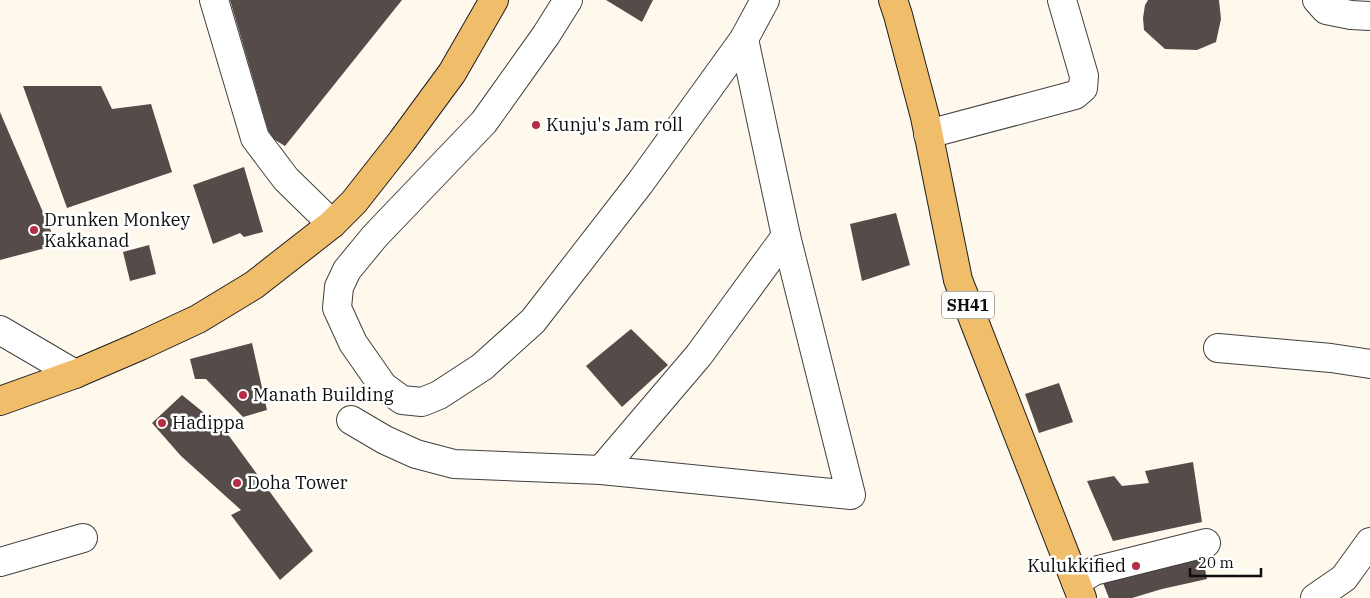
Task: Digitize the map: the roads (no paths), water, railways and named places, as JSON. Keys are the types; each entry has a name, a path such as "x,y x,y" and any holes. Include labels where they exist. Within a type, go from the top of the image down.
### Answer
{"main road":[{"path":"0,401 75,374 198,319 254,285 332,224 360,194 402,141 452,72 494,0"},
{"name":"SH41","path":"893,0 901,24 928,134 958,280 1079,590"}],"street":[{"path":"214,0 255,138 286,179 332,224"},
{"path":"568,0 546,35 484,122 375,236 347,270 339,287 337,308 353,344 383,386 402,400 422,402 439,395 482,367 533,321 640,184 744,38 765,0"},
{"path":"928,134 1076,95 1083,88 1084,76 1062,0"},
{"path":"1317,0 1326,10 1351,15 1370,16"},
{"path":"351,420 385,440 409,450 454,464 601,470 851,494 786,236 744,38"},
{"path":"601,470 699,355 786,236"},
{"path":"0,330 75,374"},
{"path":"1218,348 1331,358 1370,364"},
{"path":"0,562 83,538"},
{"path":"1315,598 1357,576 1370,542"},
{"path":"1079,590 1094,571 1206,543"}],"place":[{"name":"Kunju's Jam roll","path":"536,125"},
{"name":"Drunken Monkey Kakkanad","path":"34,230"},
{"name":"Manath Building","path":"243,395"},
{"name":"Hadippa","path":"162,423"},
{"name":"Doha Tower","path":"237,483"},
{"name":"Kulukkified","path":"1136,566"}]}
